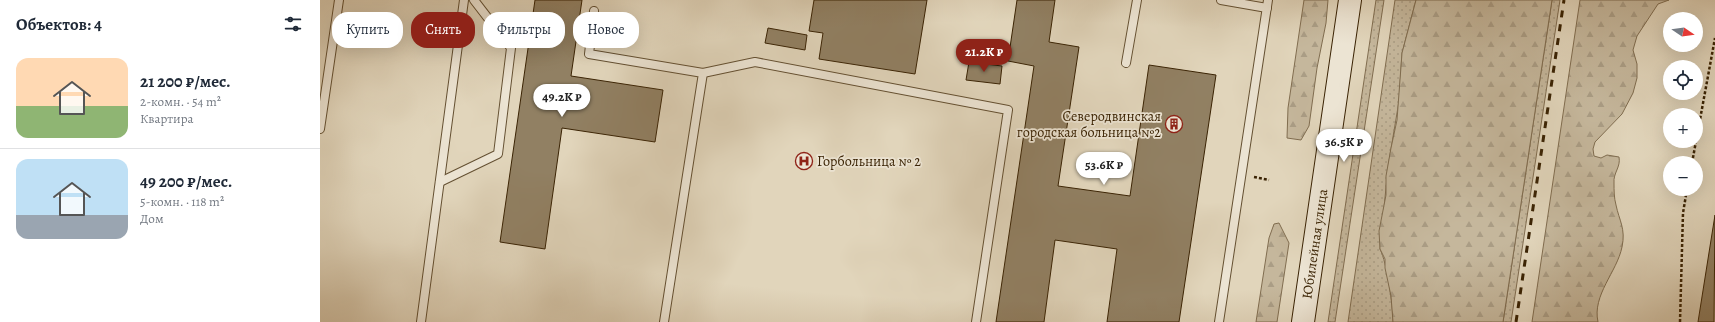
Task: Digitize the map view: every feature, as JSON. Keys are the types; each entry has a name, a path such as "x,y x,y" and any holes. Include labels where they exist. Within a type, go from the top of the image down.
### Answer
{"main road":[{"name":"Юбилейная улица","path":"1303,322 1350,0"}],"lane":[{"path":"320,129 340,0"},
{"path":"421,322 464,0"},
{"path":"440,182 498,154 511,48 474,0"},
{"path":"1126,63 1137,0"},
{"path":"1219,322 1268,4 1221,0"},
{"path":"594,11 589,54 704,73 755,62 1008,110 976,322"},
{"path":"664,322 704,73"}],"path":[{"path":"1693,156 1715,38"},
{"path":"1680,322 1683,213 1686,196"}],"green space":[{"path":"1304,0 1328,0 1326,23 1317,68 1309,126 1301,140 1287,138 1288,108"},
{"path":"1376,0 1384,0 1335,322 1328,322"},
{"path":"1395,0 1416,0 1402,53 1399,101 1388,167 1380,249 1383,255 1389,284 1393,322 1348,322"},
{"path":"1416,0 1552,0 1503,322 1393,322 1391,296 1385,268 1385,259 1380,249 1379,231 1386,195 1386,176 1397,120 1402,53"},
{"path":"1552,0 1560,0 1511,322 1503,322"},
{"path":"1580,0 1669,0 1658,4 1637,36 1633,50 1637,64 1637,78 1633,93 1622,114 1595,142 1593,149 1594,156 1601,158 1607,155 1619,157 1619,164 1614,179 1614,194 1623,235 1622,247 1619,256 1599,302 1597,312 1598,322 1532,322"},
{"path":"1279,223 1289,243 1277,322 1256,322 1269,238 1274,224"}],"building":[{"path":"535,0 582,0 580,12 573,12 573,48 575,48 571,76 663,90 655,142 562,128 545,249 500,242 528,48 565,48 565,12 533,12"},
{"path":"814,0 927,0 915,74 819,59 823,33 809,31"},
{"name":"Северодвинская городская больница №2","path":"1017,0 1055,0 1049,42 1079,47 1058,186 1130,196 1149,65 1216,75 1179,322 1107,322 1117,249 1055,240 1044,322 996,322 1034,66 1008,61"},
{"path":"768,28 807,35 805,50 765,43"},
{"path":"969,62 1002,66 1000,84 966,80"},
{"path":"1715,215 1714,322 1698,322"}],"railway":[{"path":"1516,322 1564,0"}],"place":[{"name":"Северодвинская городская больница №2","path":"1174,124"},
{"name":"Горбольница № 2","path":"804,161"}]}
